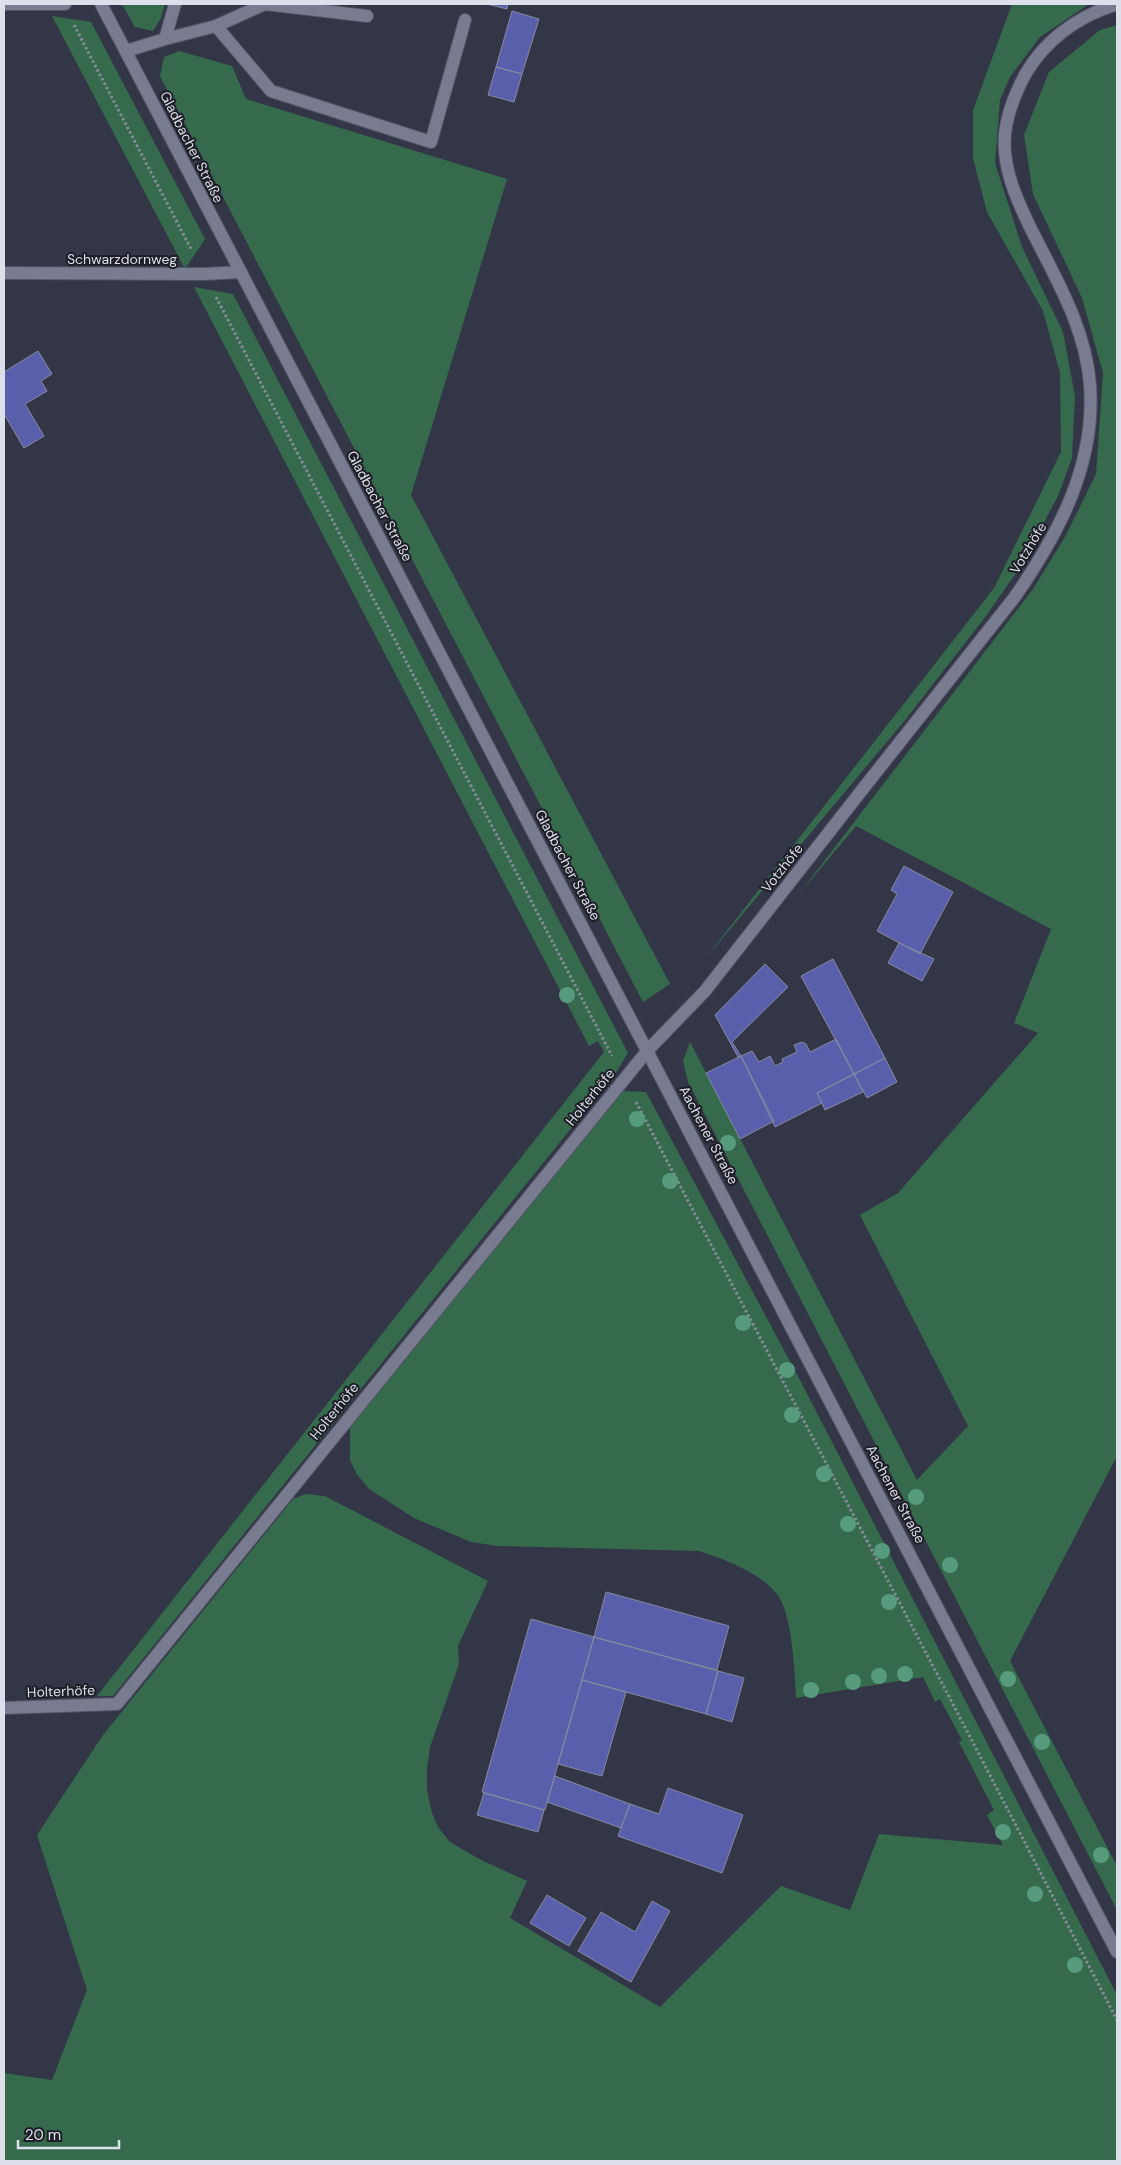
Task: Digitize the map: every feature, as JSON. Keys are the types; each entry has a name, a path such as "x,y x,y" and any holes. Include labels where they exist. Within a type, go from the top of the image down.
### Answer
{"street":[{"path":"4,4 64,4"},
{"name":"Gladbacher Straße","path":"101,4 648,1050"},
{"path":"165,39 175,4"},
{"path":"126,51 216,26 266,4 367,16"},
{"name":"Votzhöfe","path":"648,1050 705,991 1014,598 1045,551 1067,509 1084,463 1088,438 1091,398 1089,371 1074,319 1015,193 1006,162 1007,118 1018,88 1041,52 1053,39 1080,19 1117,4"},
{"path":"216,26 271,91 431,142 465,20"},
{"name":"Schwarzdornweg","path":"4,272 204,274 241,272"},
{"name":"Holterhöfe","path":"4,1708 117,1704 648,1050"},
{"name":"Aachener Straße","path":"648,1050 1117,1952"}],"path":[{"path":"64,4 624,1080 956,1708 1117,2020"}],"green space":[{"path":"122,4 165,4 161,18 153,31 135,27"},
{"path":"1012,4 1089,4 1040,37 1010,77 1000,100 995,163 1022,247 1063,332 1075,396 1072,458 1058,496 1020,567 986,616 906,719 705,959 994,588 1061,452 1060,373 1043,311 987,212 973,158 973,110"},
{"path":"52,16 91,22 205,239 185,269"},
{"path":"1117,25 1117,1456 1010,1661 1117,1866 1117,1910 688,1082 683,1061 690,1042 917,1480 968,1426 860,1215 898,1193 1038,1033 1014,1023 1051,929 856,826 799,894 1033,589 1065,537 1096,474 1103,373 1082,298 1033,194 1024,135 1049,72 1100,30"},
{"path":"179,51 232,66 246,99 507,179 411,495 670,984 643,1002 160,76 164,57"},
{"path":"194,287 233,294 628,1053 615,1074 113,1696 97,1696 604,1052 598,1041 589,1046"},
{"path":"621,1091 646,1092 801,1382 1117,1995 1117,2161 4,2161 4,2073 52,2080 87,1990 37,1835 103,1735 293,1499 306,1494 325,1496 488,1581 458,1646 459,1664 430,1747 427,1768 427,1790 432,1813 438,1827 450,1842 481,1860 527,1881 510,1918 660,2007 781,1886 850,1910 879,1834 1003,1845 987,1815 994,1810 959,1742 962,1740 940,1699 935,1702 923,1677 796,1698 792,1643 786,1613 776,1593 760,1578 750,1572 730,1562 699,1551 498,1546 471,1542 414,1518 369,1489 356,1473 350,1460 350,1427"}],"building":[{"path":"487,4 508,4 507,9"},
{"path":"512,11 539,19 522,74 496,67"},
{"path":"496,67 522,74 514,102 488,95"},
{"path":"38,351 52,374 41,381 47,391 25,404 44,436 24,448 4,414 4,372"},
{"path":"904,866 953,892 920,954 877,931 897,894 891,890"},
{"path":"899,943 934,959 922,981 888,963"},
{"path":"833,959 885,1058 854,1074 801,976"},
{"path":"765,964 788,987 732,1042 741,1056 738,1057 715,1015"},
{"path":"836,1039 854,1074 817,1093 822,1103 775,1127 741,1056 752,1051 759,1062 770,1056 775,1066 783,1062 782,1059 797,1052 794,1045 802,1042 806,1044 810,1052"},
{"path":"741,1056 774,1121 740,1139 706,1073"},
{"path":"885,1058 897,1082 867,1098 854,1074"},
{"path":"854,1074 863,1092 825,1110 817,1093"},
{"path":"606,1592 729,1626 717,1670 594,1637"},
{"path":"531,1619 594,1637 545,1810 482,1792"},
{"path":"594,1637 718,1671 706,1714 582,1680"},
{"path":"718,1671 744,1678 732,1722 706,1714"},
{"path":"582,1680 626,1692 602,1776 558,1764"},
{"path":"555,1776 630,1804 621,1828 547,1802"},
{"path":"668,1788 743,1815 722,1873 618,1836 630,1804 659,1814"},
{"path":"484,1793 544,1810 538,1832 477,1815"},
{"path":"547,1895 586,1918 569,1946 530,1923"},
{"path":"652,1901 670,1911 631,1982 578,1951 601,1912 635,1932"}]}
